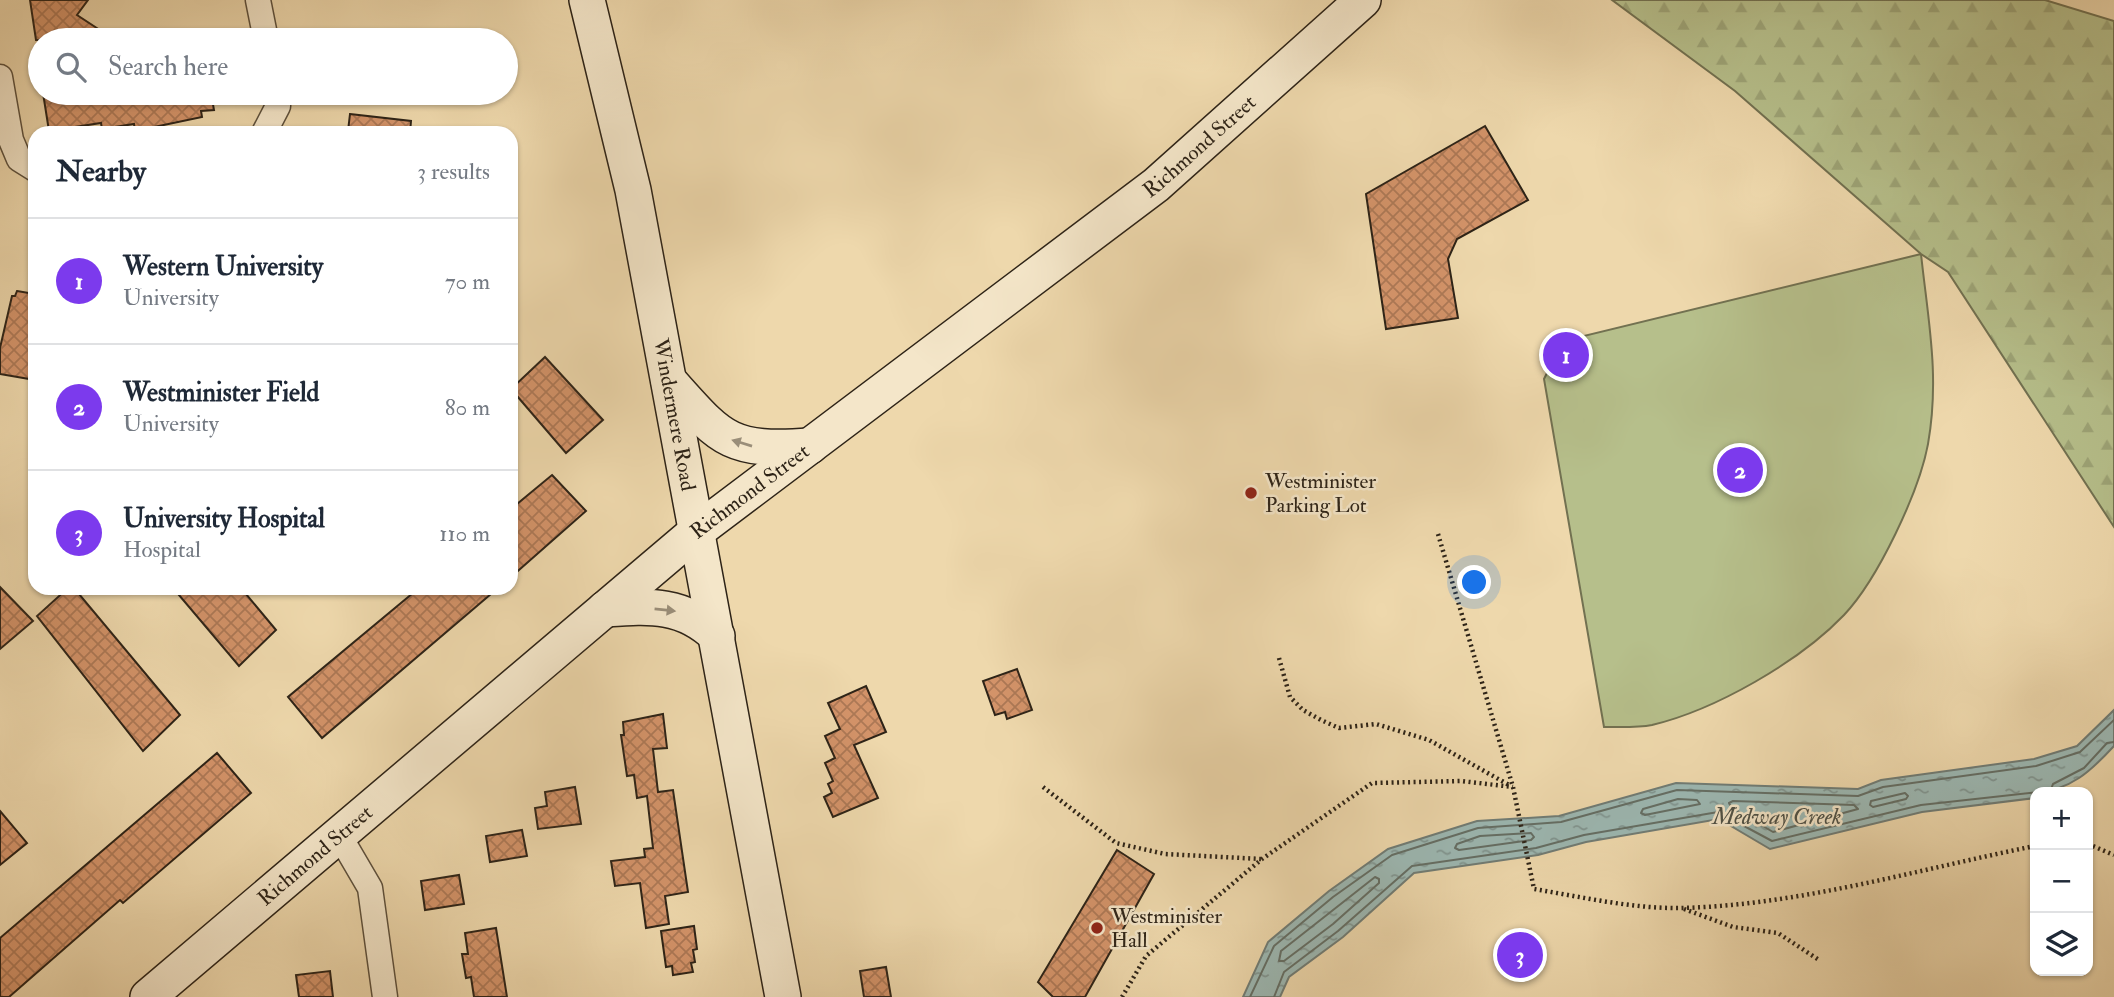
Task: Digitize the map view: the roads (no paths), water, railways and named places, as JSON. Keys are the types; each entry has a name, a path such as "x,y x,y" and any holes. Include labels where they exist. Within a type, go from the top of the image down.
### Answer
{"main road":[{"name":"Windermere Road","path":"587,0 633,190 783,997"},
{"name":"Richmond Street","path":"148,997 697,531 1156,185 1363,0"},
{"path":"669,381 705,420 738,444 775,449 810,446"},
{"path":"605,609 641,607 683,612 694,616 716,636"}],"street":[{"path":"258,0 264,28"},
{"path":"0,76 11,140 19,159 28,165"},
{"path":"268,126 278,105"},
{"path":"339,835 370,888 385,997"}],"water":[{"name":"Medway Creek","path":"2114,710 2114,746 2069,784 2062,787 2030,787 2030,799 1922,812 1770,849 1719,819 1586,842 1538,855 1414,873 1343,937 1289,977 1280,997 1243,997 1268,942 1329,891 1388,849 1477,821 1559,816 1676,783 1858,789 1881,780 2034,759 2077,746"}],"place":[{"name":"Western University","path":"1566,355"},
{"name":"Westminister Field","path":"1740,470"},
{"name":"Westminister Parking Lot","path":"1251,493"},
{"name":"Westminister Hall","path":"1097,928"},
{"name":"University Hospital","path":"1520,955"}]}
